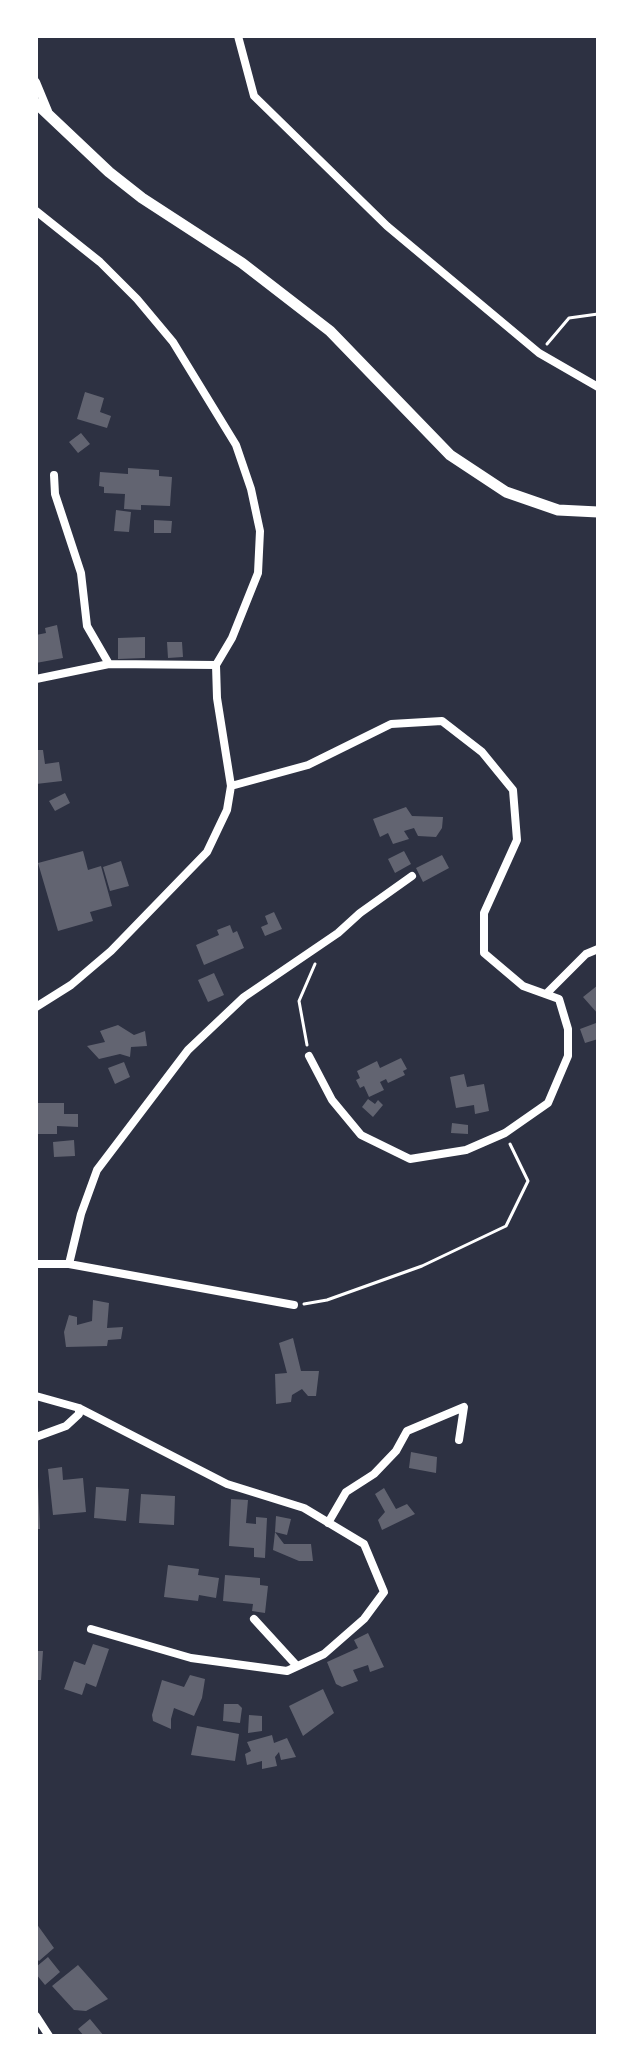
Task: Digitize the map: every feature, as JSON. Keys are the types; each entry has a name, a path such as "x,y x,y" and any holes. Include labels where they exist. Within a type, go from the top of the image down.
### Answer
{"street":[{"path":"238,36 254,96 387,226 539,353 598,387"},
{"path":"36,82 48,112"},
{"path":"36,103 109,172 142,198 242,263 330,331 450,455 506,492 558,510 598,512"},
{"path":"36,211 100,262 173,342 236,445 251,489 260,531 258,573 232,638 216,665 217,698 231,786 227,810 207,852 111,951 71,985 36,1007"},
{"path":"54,475 55,494 81,573 87,626 109,664"},
{"path":"36,679 109,664 216,665"},
{"path":"231,786 308,765 391,724 442,721 482,752 513,790 517,840 484,913 484,953 523,986 559,999 568,1029 568,1056 548,1103 505,1133 466,1150 410,1159 361,1135 332,1100 309,1056"},
{"path":"69,1264 81,1214 97,1170 188,1050 244,997 412,876"},
{"path":"546,994 586,954 598,949"},
{"path":"36,1264 69,1264 294,1305"},
{"path":"36,1396 79,1408 227,1484 304,1508 364,1544 384,1592 364,1619 324,1654 287,1671 191,1658 91,1629"},
{"path":"328,1523 346,1492 374,1474 396,1451 407,1431 464,1407 459,1440"},
{"path":"36,1437 66,1426 79,1414 79,1408"},
{"path":"254,1619 297,1666"},
{"path":"36,2016 49,2036"}],"path":[{"path":"539,353 569,318 598,314"},
{"path":"309,1056 299,1001 325,940"},
{"path":"294,1305 327,1300 422,1266 506,1226 528,1181 505,1133"}],"building":[{"path":"85,392 104,398 100,412 111,416 107,428 77,419"},
{"path":"81,433 90,444 78,453 69,442"},
{"path":"128,468 159,470 159,476 172,477 170,506 141,505 141,510 124,509 125,494 104,493 104,487 99,486 100,472 128,474"},
{"path":"116,510 131,512 129,532 114,531"},
{"path":"154,520 172,521 171,533 154,533"},
{"path":"57,625 63,658 36,663 36,635 46,633 45,628"},
{"path":"145,637 145,658 118,659 118,638"},
{"path":"167,642 182,642 183,657 168,658"},
{"path":"36,750 43,750 45,764 59,762 62,781 36,784"},
{"path":"65,793 70,803 55,811 49,801"},
{"path":"406,807 412,816 443,817 442,828 436,837 418,836 414,828 404,831 409,839 393,844 388,833 380,837 373,819"},
{"path":"83,851 88,870 101,866 112,906 90,912 93,921 58,931 38,863"},
{"path":"404,851 411,864 395,873 388,859"},
{"path":"442,855 449,868 423,882 416,868"},
{"path":"121,861 129,886 110,891 103,867"},
{"path":"274,912 282,929 265,936 261,927 268,924 265,916"},
{"path":"230,925 233,933 237,931 244,948 204,965 196,945 219,935 217,930"},
{"path":"214,973 224,995 208,1002 198,980"},
{"path":"598,985 598,1014 583,997"},
{"path":"596,1023 598,1039 585,1043 580,1029"},
{"path":"118,1025 134,1035 145,1031 147,1046 131,1047 130,1057 120,1054 99,1059 87,1046 105,1042 100,1031"},
{"path":"401,1058 407,1069 403,1071 405,1075 388,1083 386,1079 380,1082 384,1090 369,1097 364,1086 360,1088 356,1080 360,1078 357,1071 377,1061 380,1068"},
{"path":"124,1062 130,1077 115,1084 108,1068"},
{"path":"464,1074 467,1087 484,1084 489,1111 475,1114 474,1105 456,1108 450,1077"},
{"path":"368,1099 375,1104 378,1100 383,1105 373,1117 362,1107"},
{"path":"36,1103 64,1103 64,1114 78,1114 78,1127 57,1126 57,1134 36,1134"},
{"path":"452,1123 468,1125 468,1134 451,1133"},
{"path":"74,1140 75,1156 54,1157 53,1142"},
{"path":"93,1300 109,1303 107,1328 123,1327 121,1339 108,1340 107,1346 66,1347 64,1332 69,1315 77,1317 77,1325 92,1321"},
{"path":"293,1338 301,1371 319,1371 316,1396 308,1396 302,1389 292,1395 291,1402 276,1404 275,1374 287,1373 279,1343"},
{"path":"411,1452 437,1457 436,1473 409,1468"},
{"path":"62,1467 63,1480 83,1478 86,1512 53,1515 48,1469"},
{"path":"36,1487 40,1529 36,1529"},
{"path":"96,1487 129,1489 126,1521 94,1518"},
{"path":"384,1488 396,1509 407,1504 415,1514 382,1530 378,1520 385,1512 375,1494"},
{"path":"141,1494 175,1496 174,1525 139,1523"},
{"path":"231,1499 248,1500 246,1523 256,1524 256,1517 267,1518 265,1558 254,1557 254,1548 229,1546"},
{"path":"276,1516 291,1519 287,1535 275,1532"},
{"path":"275,1532 284,1544 311,1544 313,1561 299,1561 273,1550"},
{"path":"168,1565 199,1569 198,1575 219,1578 216,1598 199,1595 198,1601 164,1597"},
{"path":"225,1575 260,1578 260,1585 268,1586 265,1613 252,1611 253,1604 223,1601"},
{"path":"368,1633 384,1667 370,1672 368,1665 353,1670 358,1681 342,1687 336,1684 327,1662 358,1648 354,1640"},
{"path":"93,1644 109,1649 96,1687 86,1683 82,1695 64,1689 74,1661 85,1665"},
{"path":"36,1651 43,1651 41,1680 36,1680"},
{"path":"190,1675 205,1679 202,1698 194,1716 174,1708 171,1729 153,1721 162,1680 184,1687"},
{"path":"323,1689 334,1713 303,1736 289,1706"},
{"path":"224,1704 238,1704 242,1708 240,1723 223,1721"},
{"path":"249,1715 262,1716 262,1731 248,1733"},
{"path":"197,1726 239,1734 235,1761 191,1755"},
{"path":"272,1735 274,1743 287,1738 296,1757 281,1760 279,1752 275,1757 277,1766 262,1769 262,1761 247,1765 245,1754 251,1751 247,1742"},
{"path":"36,1923 54,1948 39,1961 36,1958"},
{"path":"48,1957 60,1972 45,1985 36,1974 36,1967"},
{"path":"78,1965 108,1999 86,2011 74,2010 52,1986"},
{"path":"90,2019 104,2036 84,2036 78,2029"}]}
